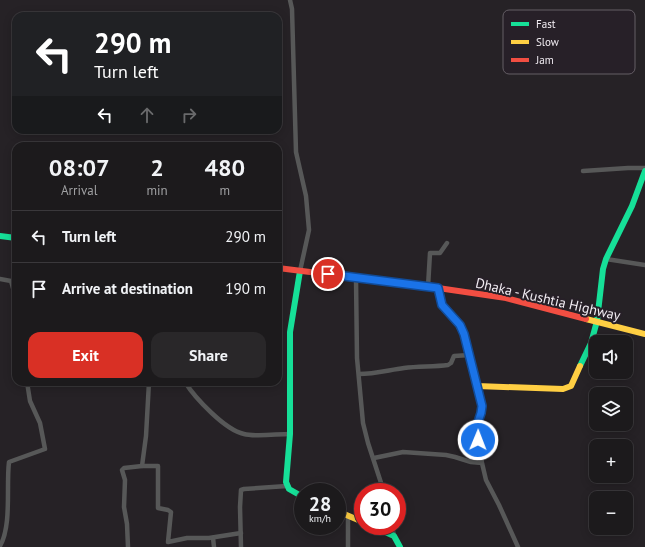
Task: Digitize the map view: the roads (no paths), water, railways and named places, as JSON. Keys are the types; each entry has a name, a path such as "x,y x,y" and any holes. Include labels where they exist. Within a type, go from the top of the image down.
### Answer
{"street":[{"path":"290,0 292,9 296,152 306,196 309,230 300,271 290,332 290,434 286,482 289,489 294,492"},
{"path":"583,171 645,168"},
{"path":"477,386 563,388 571,386 591,343 597,321 603,269 606,259 632,206 645,171"},
{"path":"0,236 12,238"},
{"path":"428,287 430,253 440,253 447,243"},
{"path":"606,259 645,265"},
{"name":"Dhaka - Kushtia Highway","path":"282,269 506,298 559,313 597,321 645,334"},
{"path":"0,278 11,281 12,285"},
{"path":"356,278 356,336 363,422 368,443 381,483"},
{"path":"438,288 442,305 460,325 464,334 482,406 476,428 486,480 499,504 518,547"},
{"path":"359,374 406,368 448,365 451,363 454,356 470,355"},
{"path":"0,546 6,527 9,462 45,449 40,423 30,401 28,386"},
{"path":"142,466 146,436 149,386"},
{"path":"188,386 213,415 237,432 245,435 290,434"},
{"path":"374,458 403,452 446,455 470,462 482,463"},
{"path":"128,547 127,524 124,507 125,480 122,470 124,468 158,466 158,508 171,512 168,542 186,538 213,538 241,533"},
{"path":"242,547 240,506 241,490 287,486"},
{"path":"348,547 348,515 354,518"},
{"path":"394,536 400,547"},
{"path":"213,538 214,547"}]}
